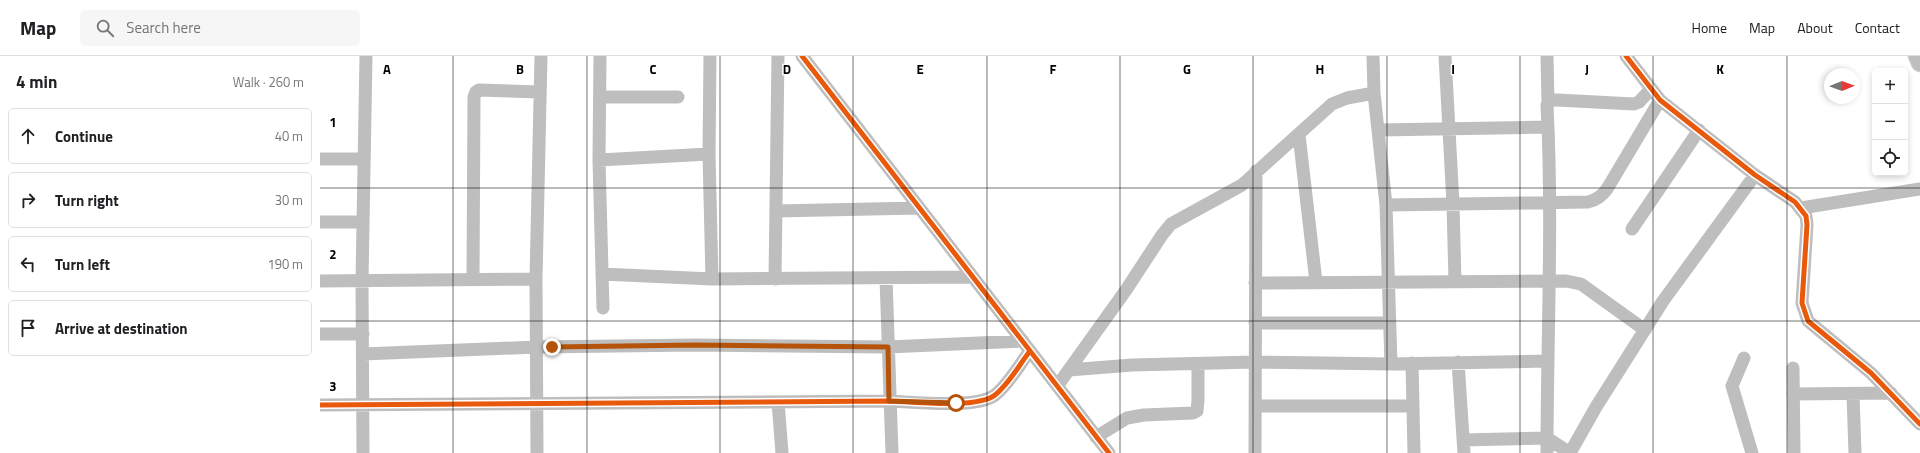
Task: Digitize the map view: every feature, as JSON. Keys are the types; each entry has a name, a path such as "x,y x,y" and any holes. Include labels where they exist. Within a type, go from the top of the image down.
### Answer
{"main road":[{"path":"1917,56 1920,63"}],"street":[{"path":"363,453 364,405 362,281 366,56"},
{"path":"537,453 536,279 541,56"},
{"path":"600,56 599,160 603,308"},
{"path":"710,56 709,154 712,279"},
{"path":"775,279 778,56"},
{"path":"802,56 1109,453"},
{"path":"1372,56 1374,93 1386,205 1391,364"},
{"path":"1445,56 1453,204 1455,282"},
{"path":"1546,56 1551,202 1547,361 1547,453"},
{"path":"1626,56 1660,100 1755,175 1795,202 1801,208 1806,216 1807,225 1802,303 1808,321 1871,372 1920,424"},
{"path":"1548,102 1557,100 1634,104 1639,102 1651,89"},
{"path":"473,280 474,97 476,92 479,90 540,92"},
{"path":"1058,386 1126,290 1162,234 1171,224 1179,218 1238,188 1332,104 1347,98 1374,93"},
{"path":"600,97 678,97"},
{"path":"1386,205 1588,202 1595,200 1602,195 1660,100"},
{"path":"1378,130 1548,127"},
{"path":"1632,229 1699,130"},
{"path":"1299,135 1316,282"},
{"path":"599,160 709,154"},
{"path":"320,159 364,159"},
{"path":"1255,453 1256,171"},
{"path":"1463,440 1547,438 1570,453 1596,407 1663,301 1755,175"},
{"path":"1801,208 1920,189"},
{"path":"776,211 919,208"},
{"path":"320,222 363,222"},
{"path":"602,274 712,279 972,277"},
{"path":"886,278 889,401 892,453"},
{"path":"320,282 536,279"},
{"path":"1255,283 1566,281 1581,284 1645,330"},
{"path":"1255,323 1389,323"},
{"path":"320,334 363,334"},
{"path":"363,354 537,347 695,345 888,347 1026,346"},
{"path":"320,405 889,401 969,403 988,399 996,394 1026,346"},
{"path":"1744,358 1732,386 1752,453"},
{"path":"1069,370 1132,365 1255,362 1391,364 1547,361"},
{"path":"1458,362 1464,453"},
{"path":"1412,363 1414,453"},
{"path":"1096,437 1127,418 1144,415 1193,414 1197,411 1198,364"},
{"path":"1793,368 1794,453"},
{"path":"1794,394 1890,393"},
{"path":"1854,394 1855,453"},
{"path":"778,402 782,453"},
{"path":"1255,406 1413,406"}],"cycle path":[{"path":"802,56 1109,453"},
{"path":"1626,56 1660,100 1755,175 1795,202 1806,216 1807,225 1802,303 1808,321 1871,373 1920,424"},
{"path":"320,405 889,401 945,404 974,402 986,399 1000,391 1030,351"}],"route":[{"path":"552,347 695,345 888,347 889,401 956,403"}]}
